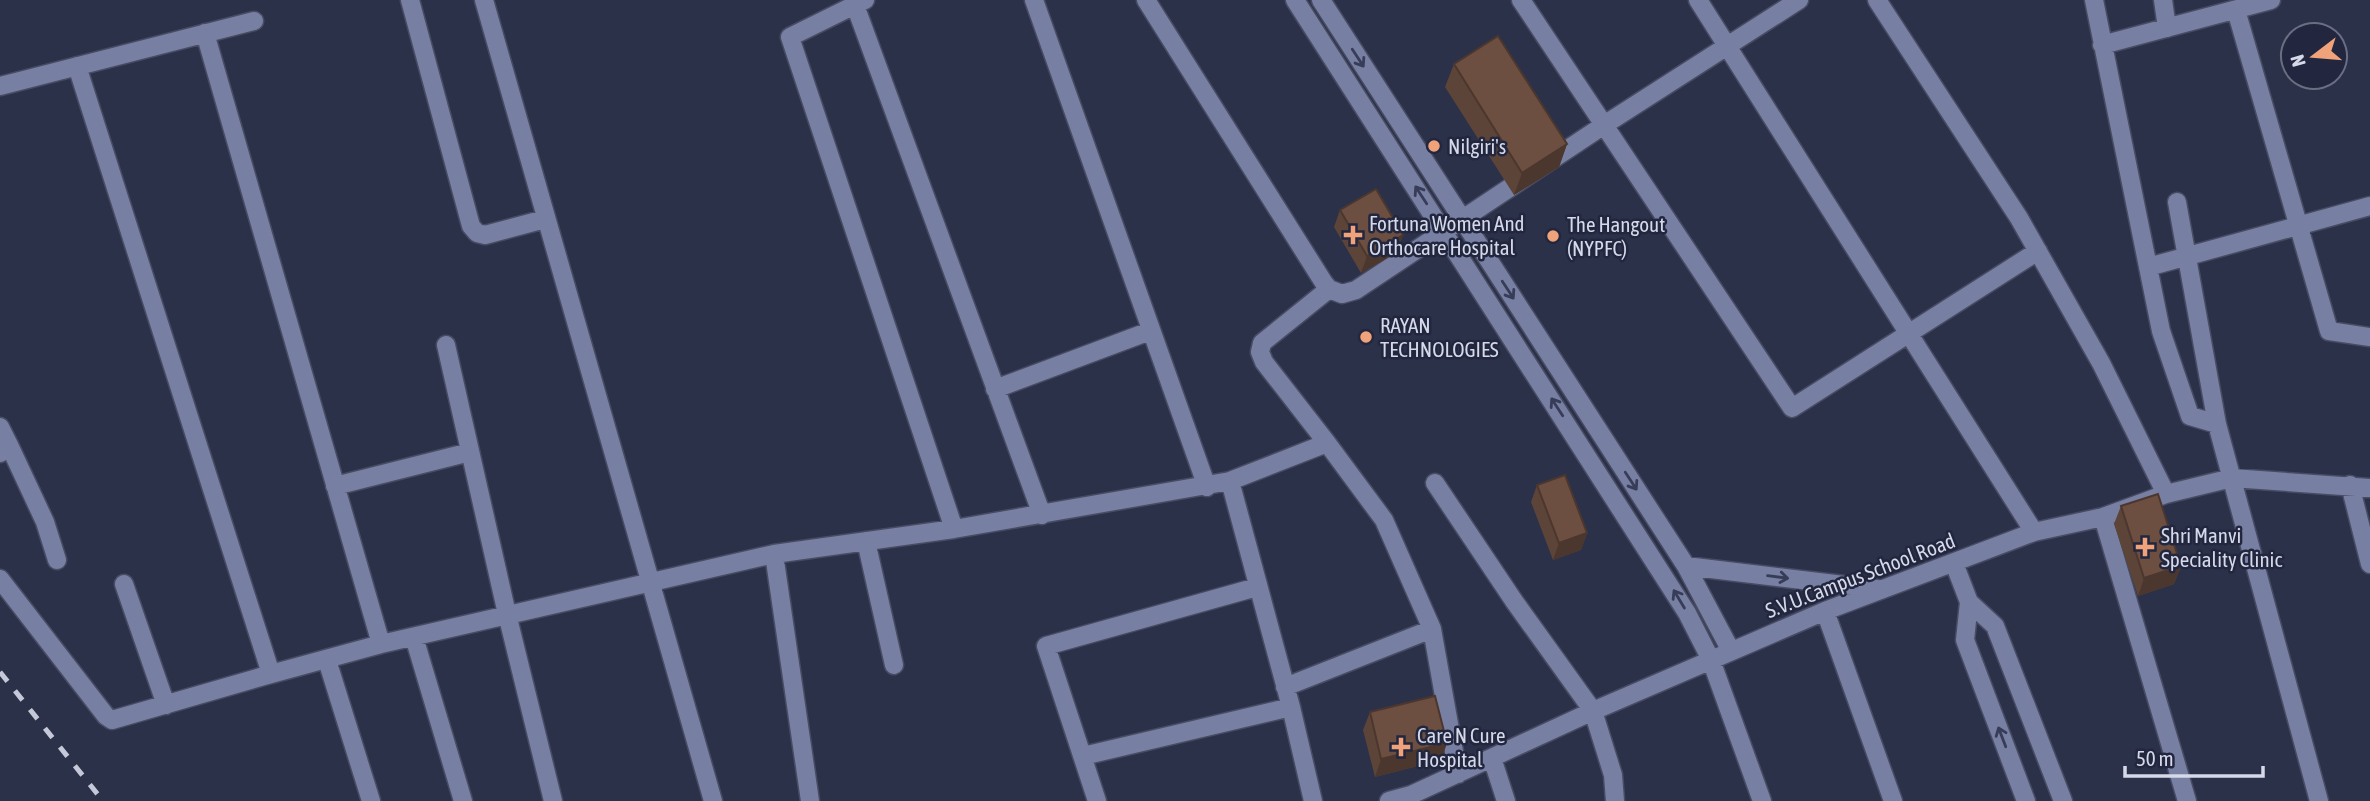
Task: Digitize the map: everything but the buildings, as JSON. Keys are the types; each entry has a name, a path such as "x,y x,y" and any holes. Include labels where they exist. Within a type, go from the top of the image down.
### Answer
{"street":[{"path":"410,0 471,226 477,233 485,235 545,219"},
{"path":"484,0 713,801"},
{"path":"1034,0 1207,487"},
{"path":"1146,0 1329,289 1342,294 1356,290 1604,125 1799,0"},
{"path":"1296,0 1660,567 1711,660 1762,801"},
{"path":"1321,0 1686,566 1731,651"},
{"path":"1521,0 1792,408 2038,251"},
{"path":"1698,0 2034,532"},
{"path":"1877,0 2019,218 2101,363 2166,494"},
{"path":"2094,0 2161,331 2190,416 2217,424"},
{"path":"2163,0 2167,28"},
{"path":"2102,45 2271,0"},
{"path":"954,529 790,37 860,3 1042,515"},
{"path":"2236,10 2329,331 2370,337"},
{"path":"0,86 254,21"},
{"path":"205,33 381,644"},
{"path":"77,66 271,674"},
{"path":"2177,202 2217,424 2319,801"},
{"path":"2148,267 2370,206"},
{"path":"1329,289 1262,343 1260,352 1264,362 1384,520 1432,629 1458,774"},
{"path":"995,389 1150,331"},
{"path":"446,345 552,801"},
{"path":"0,427 5,450 45,522 57,560"},
{"path":"0,579 106,716 112,720 381,644 774,554 954,529 1207,487 1230,481 1328,443"},
{"path":"335,486 470,452"},
{"name":"S.V.U.Campus School Road","path":"1389,801 1412,798 1593,711 1825,611 2034,532 2102,517 2166,494 2232,478 2370,488"},
{"path":"1230,481 1291,707 1313,801"},
{"path":"1435,483 1593,711 1613,775 1615,801"},
{"path":"2350,485 2370,564"},
{"path":"2102,517 2187,801"},
{"path":"866,541 894,665"},
{"path":"774,554 810,801"},
{"path":"1954,563 1969,602 1995,626 2063,801"},
{"path":"1686,566 1883,590"},
{"path":"124,584 166,705"},
{"path":"1097,801 1046,646 1257,587"},
{"path":"1969,602 1965,639 2026,801"},
{"path":"1825,611 1893,801"},
{"path":"1285,687 1432,629"},
{"path":"414,637 463,801"},
{"path":"327,660 371,801"},
{"path":"1083,757 1291,707"},
{"path":"1492,758 1506,801"}],"railway":[{"path":"0,672 103,801"}],"place":[{"name":"Nilgiri's","path":"1434,146"},
{"name":"Fortuna Women And Orthocare Hospital","path":"1353,235"},
{"name":"The Hangout (NYPFC)","path":"1553,236"},
{"name":"RAYAN TECHNOLOGIES","path":"1366,337"},
{"name":"Shri Manvi Speciality Clinic","path":"2145,547"},
{"name":"Care N Cure Hospital","path":"1401,747"}]}
